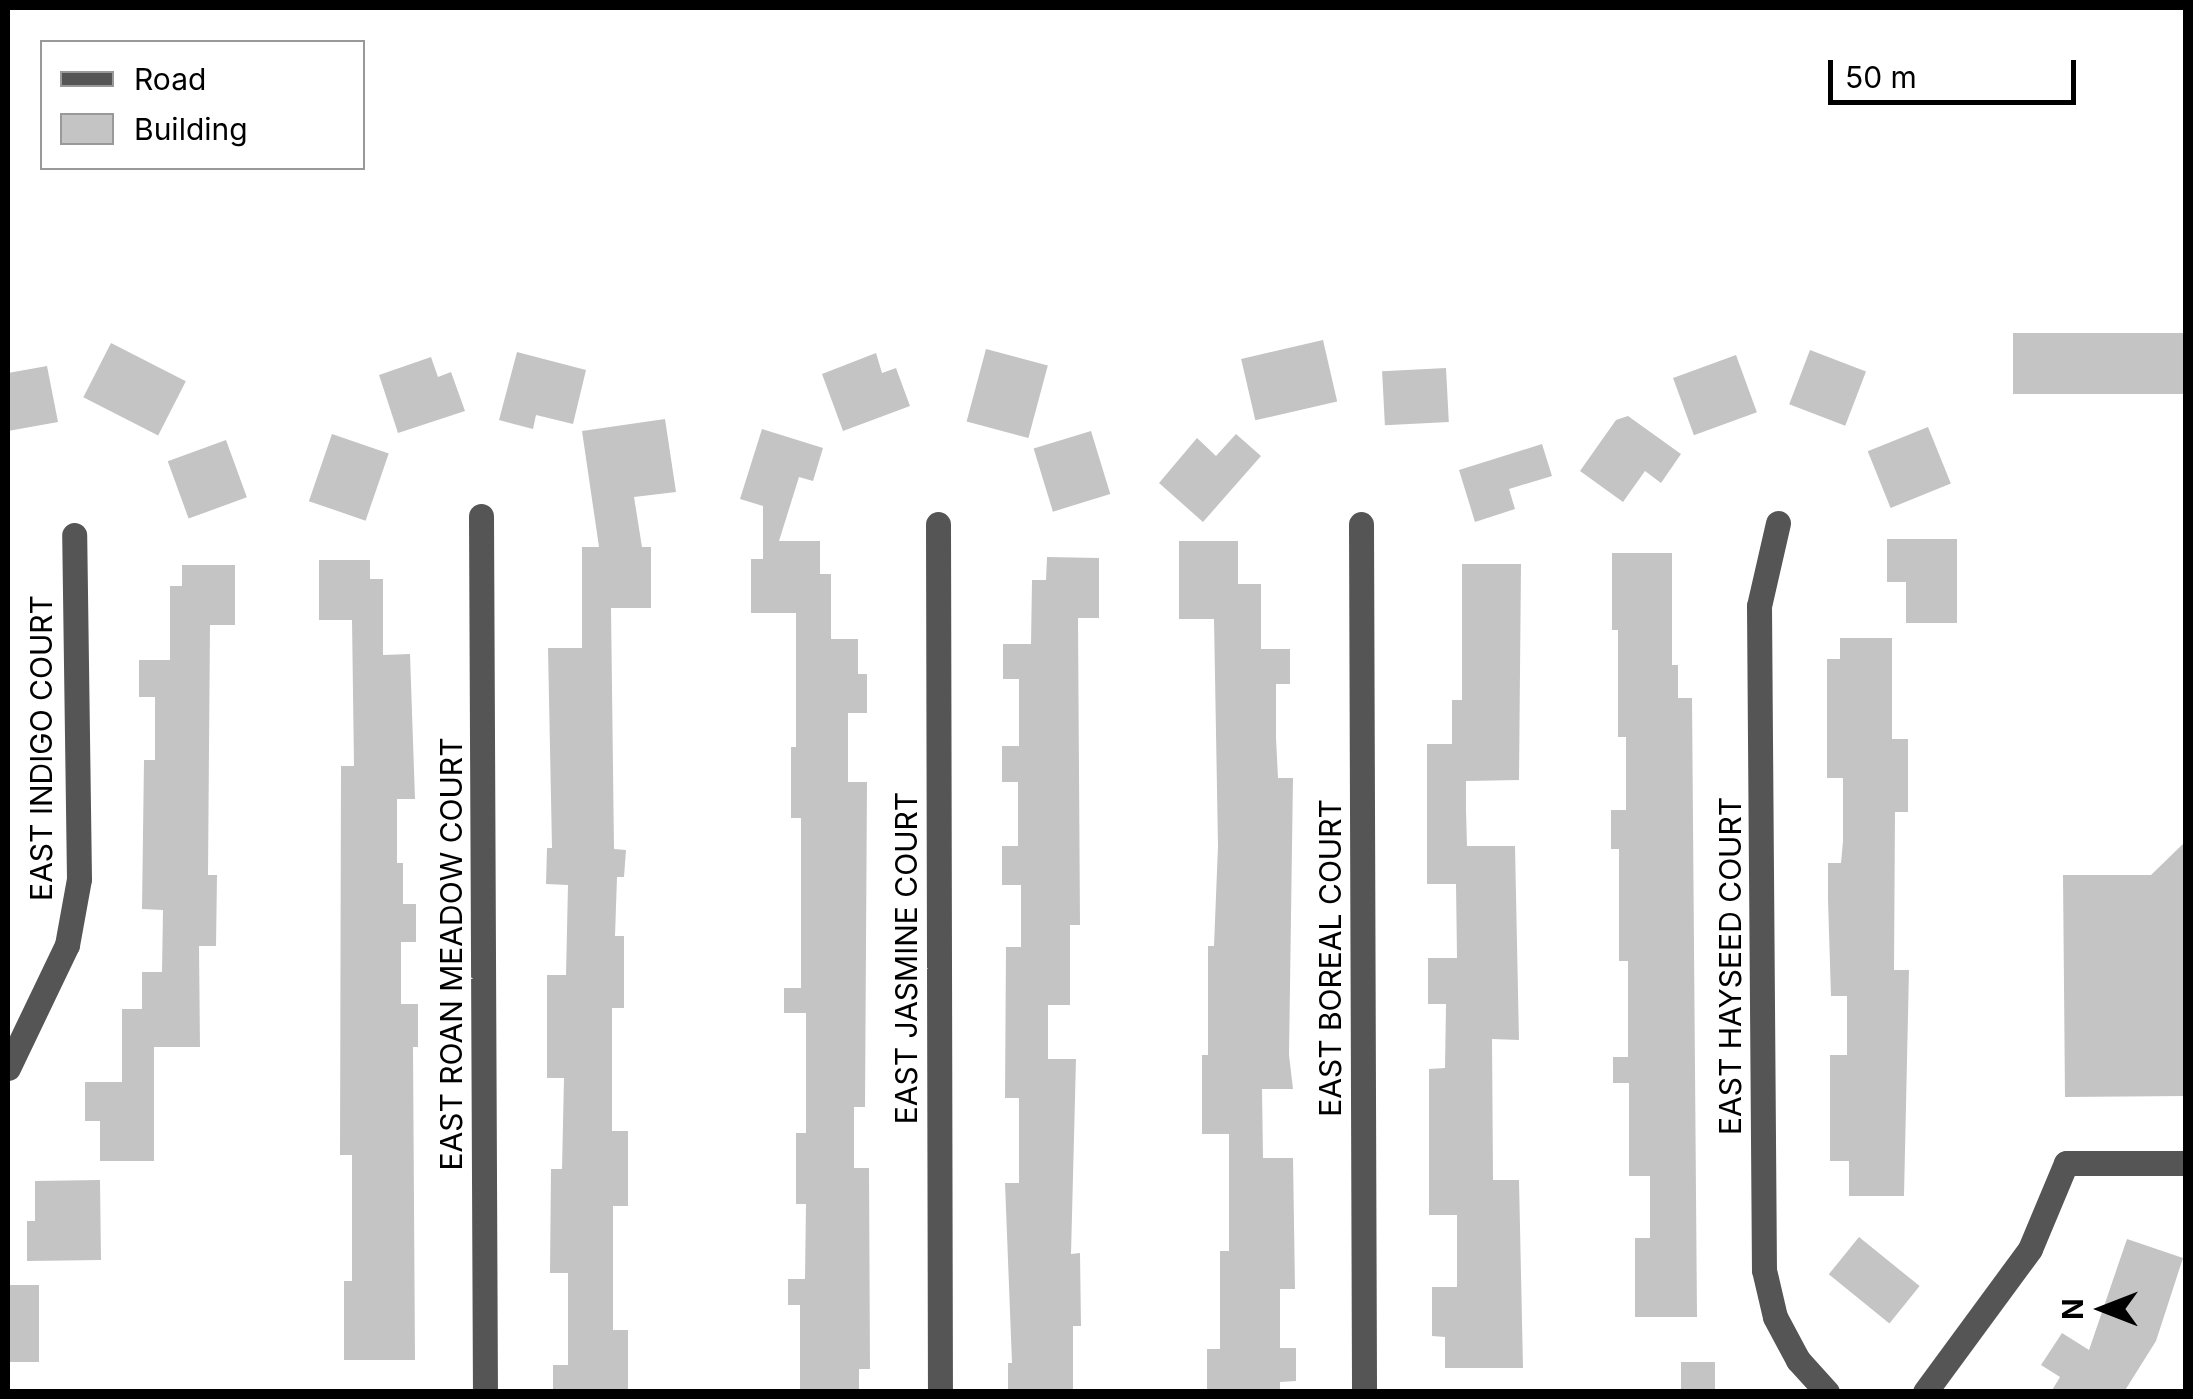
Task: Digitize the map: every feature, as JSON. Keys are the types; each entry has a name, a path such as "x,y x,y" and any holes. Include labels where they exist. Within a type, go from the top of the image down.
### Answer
{"street":[{"name":"EAST ROAN MEADOW COURT","path":"481,516 485,1392"},
{"name":"EAST HAYSEED COURT","path":"1778,523 1760,606 1764,1270 1775,1317 1798,1360 1827,1392"},
{"name":"EAST JASMINE COURT","path":"938,524 940,1392"},
{"name":"EAST BOREAL COURT","path":"1362,524 1364,1392"},
{"name":"EAST INDIGO COURT","path":"8,1068 67,945 79,880 74,535"},
{"path":"1925,1392 2030,1249 2066,1163 2186,1163"}],"building":[{"path":"2013,333 2186,333 2186,394 2013,394"},
{"path":"1323,340 1337,401 1255,420 1241,359"},
{"path":"111,343 186,381 158,435 83,397"},
{"path":"986,349 1048,366 1028,438 967,421"},
{"path":"1810,350 1866,372 1845,426 1789,404"},
{"path":"517,352 586,370 573,424 536,415 533,429 499,420"},
{"path":"876,353 882,373 896,368 910,406 843,431 822,374"},
{"path":"1736,355 1757,412 1694,435 1673,378"},
{"path":"431,357 438,377 451,372 465,411 398,433 379,375"},
{"path":"47,366 58,422 8,431 8,373"},
{"path":"1446,368 1449,422 1385,425 1382,371"},
{"path":"1628,416 1681,454 1661,483 1645,471 1623,502 1580,471 1616,420"},
{"path":"665,419 676,492 634,497 642,547 651,547 651,608 611,608 614,849 626,850 624,877 617,877 615,936 624,936 624,1008 612,1008 612,1131 628,1131 628,1206 613,1206 613,1330 628,1330 628,1392 553,1392 553,1365 568,1365 568,1273 550,1273 551,1169 562,1169 564,1078 547,1078 547,975 566,975 568,885 546,884 547,848 552,848 548,648 582,648 582,547 599,547 582,431"},
{"path":"1928,427 1951,484 1891,508 1868,451"},
{"path":"762,429 823,448 813,481 799,477 779,541 820,541 820,574 831,574 831,639 858,639 858,674 867,674 867,713 848,713 848,782 867,782 865,1107 854,1107 854,1168 869,1168 870,1369 859,1369 859,1392 800,1392 800,1305 788,1305 788,1279 805,1279 806,1204 796,1204 796,1133 806,1133 806,1013 784,1013 784,988 801,988 801,818 791,818 791,747 796,747 796,613 751,613 751,559 763,559 763,506 740,499"},
{"path":"1091,431 1110,494 1053,512 1034,449"},
{"path":"332,434 389,454 366,521 309,501"},
{"path":"1236,434 1261,456 1203,522 1159,483 1197,438 1216,456"},
{"path":"226,440 247,497 189,519 168,461"},
{"path":"1542,444 1552,476 1509,489 1515,509 1475,522 1459,470"},
{"path":"1887,539 1957,539 1957,623 1906,623 1906,582 1887,582"},
{"path":"1179,541 1238,541 1238,584 1261,584 1261,649 1290,649 1290,684 1276,684 1276,738 1278,778 1293,778 1289,1055 1293,1089 1262,1089 1263,1158 1293,1158 1295,1289 1280,1289 1280,1348 1296,1348 1296,1381 1280,1382 1280,1392 1207,1392 1207,1349 1220,1349 1220,1251 1229,1251 1229,1134 1202,1134 1202,1055 1208,1055 1208,946 1214,946 1218,846 1214,619 1179,619"},
{"path":"1612,553 1672,553 1672,665 1678,665 1678,698 1692,698 1697,1317 1635,1317 1635,1238 1650,1238 1650,1176 1629,1176 1629,1083 1613,1083 1613,1057 1628,1057 1628,961 1619,961 1619,849 1611,849 1611,810 1626,810 1626,737 1618,737 1618,630 1612,630"},
{"path":"1047,557 1099,558 1099,618 1078,618 1080,925 1070,925 1070,1005 1048,1005 1048,1059 1076,1059 1071,1254 1080,1253 1081,1326 1073,1326 1073,1392 1008,1392 1008,1363 1012,1363 1005,1183 1019,1183 1019,1098 1005,1098 1006,947 1021,947 1021,885 1002,885 1002,846 1018,846 1018,782 1002,782 1002,746 1019,746 1019,679 1003,679 1003,644 1031,644 1032,580 1046,580"},
{"path":"319,560 370,560 370,579 383,579 383,655 410,654 415,799 397,799 397,863 403,863 403,904 416,904 416,942 401,942 401,1004 418,1004 418,1047 413,1047 415,1360 344,1360 344,1281 352,1281 352,1155 340,1155 341,766 354,766 352,620 319,620"},
{"path":"1462,564 1521,564 1519,780 1466,781 1466,810 1467,846 1515,846 1519,1040 1492,1039 1493,1180 1519,1180 1523,1368 1445,1368 1445,1337 1432,1336 1432,1287 1457,1287 1457,1215 1429,1215 1429,1069 1445,1068 1446,1004 1428,1004 1428,958 1457,958 1456,884 1427,884 1427,744 1452,744 1452,700 1462,700"},
{"path":"182,565 235,565 235,625 210,625 208,875 217,875 216,946 199,946 200,1047 154,1047 154,1161 100,1161 100,1121 85,1121 85,1082 122,1082 122,1009 142,1009 142,972 162,972 163,910 142,909 144,760 155,760 155,697 139,697 139,660 170,660 170,586 182,586"},
{"path":"1840,638 1892,638 1892,739 1908,739 1908,812 1895,812 1894,970 1909,970 1904,1196 1849,1196 1849,1161 1830,1161 1830,1055 1847,1055 1847,996 1831,996 1828,900 1828,863 1841,863 1843,841 1843,778 1827,778 1827,659 1840,659"},
{"path":"2186,841 2186,1096 2065,1097 2063,875 2151,875"},
{"path":"100,1180 101,1260 27,1261 27,1221 35,1221 35,1181"},
{"path":"1859,1237 1920,1286 1889,1323 1829,1274"},
{"path":"2127,1239 2183,1258 2156,1341 2124,1392 2051,1392 2060,1377 2041,1365 2062,1333 2089,1350"},
{"path":"8,1285 39,1285 39,1362 8,1362"},
{"path":"1681,1362 1715,1362 1715,1392 1681,1392"}]}
